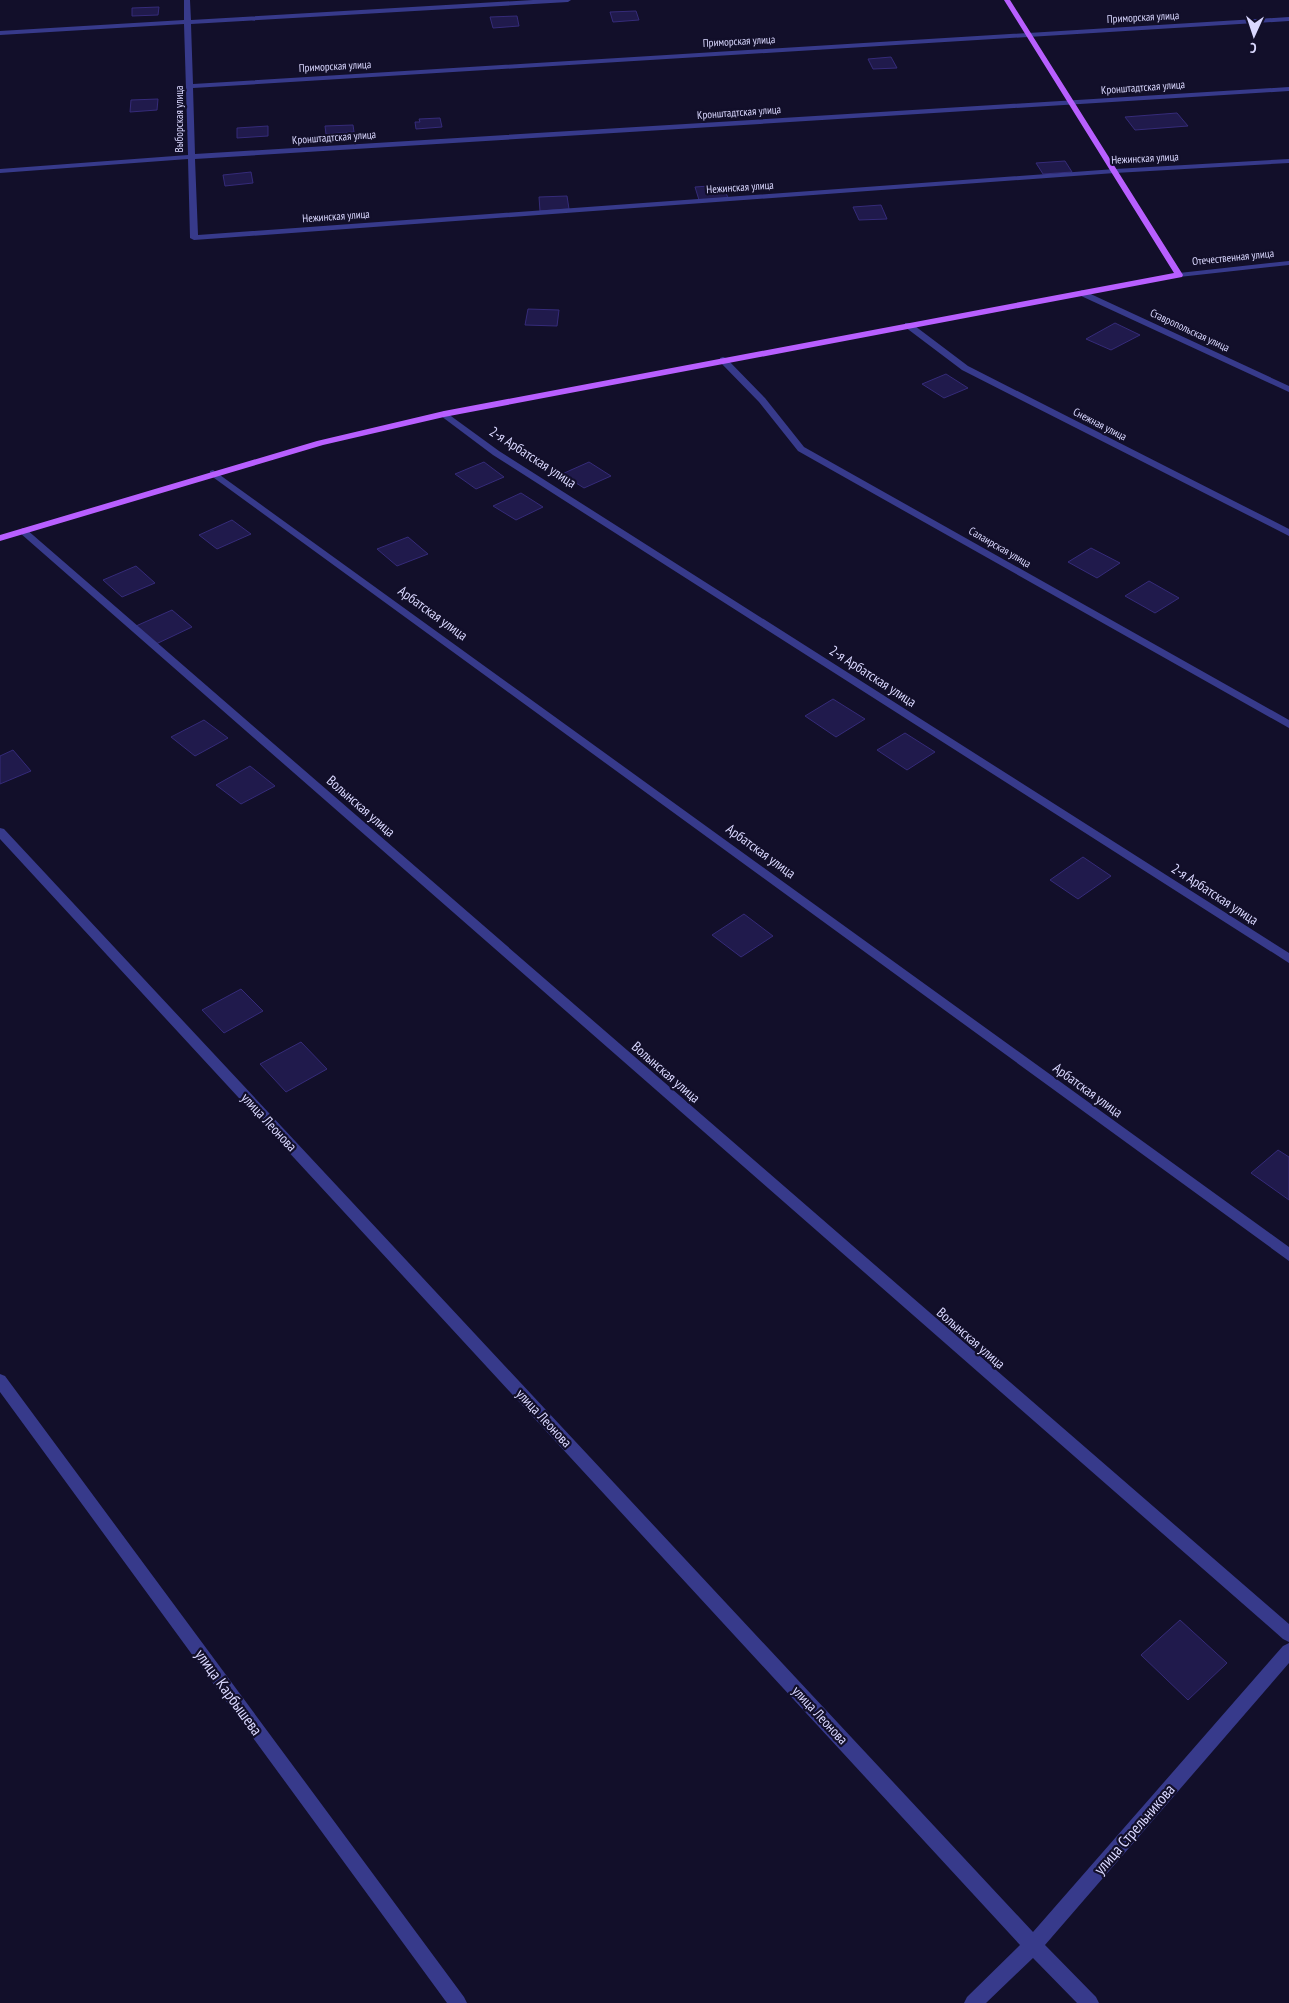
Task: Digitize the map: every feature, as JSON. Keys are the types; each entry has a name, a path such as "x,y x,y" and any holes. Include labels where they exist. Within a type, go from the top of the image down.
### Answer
{"main road":[{"path":"0,538 320,443 444,414 1179,275 1007,0"}],"street":[{"name":"Выборская улица","path":"187,0 190,157 194,238"},
{"path":"0,33 568,0"},
{"name":"Приморская улица","path":"190,86 1289,19"},
{"name":"Кронштадтская улица","path":"0,171 190,157 1289,89"},
{"name":"Нежинская улица","path":"194,238 1115,171 1289,161"},
{"name":"Отечественная улица","path":"1179,275 1289,263"},
{"path":"1276,264 1289,271"},
{"name":"Ставропольская улица","path":"1082,293 1289,388"},
{"name":"Снежная улица","path":"908,325 965,368 1289,533"},
{"name":"Салаирская улица","path":"724,360 762,400 801,449 1289,726"},
{"name":"2-я Арбатская улица","path":"444,414 504,458 1289,959"},
{"name":"Арбатская улица","path":"214,473 1289,1255"},
{"name":"Волынская улица","path":"24,532 1289,1634"},
{"name":"улица Леонова","path":"0,832 1033,1945 1090,2003"},
{"name":"улица Карбышева","path":"0,1380 458,2003"},
{"name":"улица Стрельникова","path":"973,2003 1033,1945 1289,1651"}],"building":[{"path":"159,7 158,15 132,16 132,8"},
{"path":"636,11 639,20 613,22 610,12"},
{"path":"517,16 519,26 493,28 490,17"},
{"path":"891,57 897,68 873,69 868,59"},
{"path":"158,99 157,110 130,112 131,100"},
{"path":"1177,113 1188,126 1135,130 1125,117"},
{"path":"440,118 442,127 416,129 415,122 420,122 419,119"},
{"path":"353,125 354,132 326,134 325,126"},
{"path":"268,126 268,136 237,138 237,128"},
{"path":"1065,161 1072,172 1043,174 1036,163"},
{"path":"251,172 253,183 225,186 223,175"},
{"path":"723,185 728,198 699,200 695,187"},
{"path":"567,196 569,209 540,211 539,197"},
{"path":"881,205 887,219 859,220 853,207"},
{"path":"528,309 559,310 557,326 525,325"},
{"path":"1115,323 1140,335 1111,350 1086,339"},
{"path":"946,374 968,388 944,398 922,384"},
{"path":"484,462 504,477 476,489 455,474"},
{"path":"589,462 611,476 584,488 562,474"},
{"path":"521,493 543,507 516,520 493,506"},
{"path":"232,520 251,534 217,549 199,535"},
{"path":"408,537 428,554 397,566 377,549"},
{"path":"1091,548 1120,563 1097,578 1068,562"},
{"path":"136,566 155,583 122,597 103,580"},
{"path":"1149,581 1179,598 1155,613 1125,596"},
{"path":"172,610 192,627 156,644 136,626"},
{"path":"833,699 865,719 836,737 805,716"},
{"path":"204,720 228,738 195,756 171,737"},
{"path":"905,733 935,752 907,770 877,750"},
{"path":"13,750 31,771 0,784 0,756"},
{"path":"250,766 275,786 241,804 216,785"},
{"path":"1083,857 1111,876 1078,899 1050,880"},
{"path":"744,914 773,936 741,957 712,935"},
{"path":"241,989 263,1011 224,1033 202,1010"},
{"path":"301,1042 327,1069 286,1092 260,1064"},
{"path":"1278,1150 1289,1157 1289,1200 1251,1173"},
{"path":"1180,1620 1227,1663 1188,1700 1141,1655"}]}
